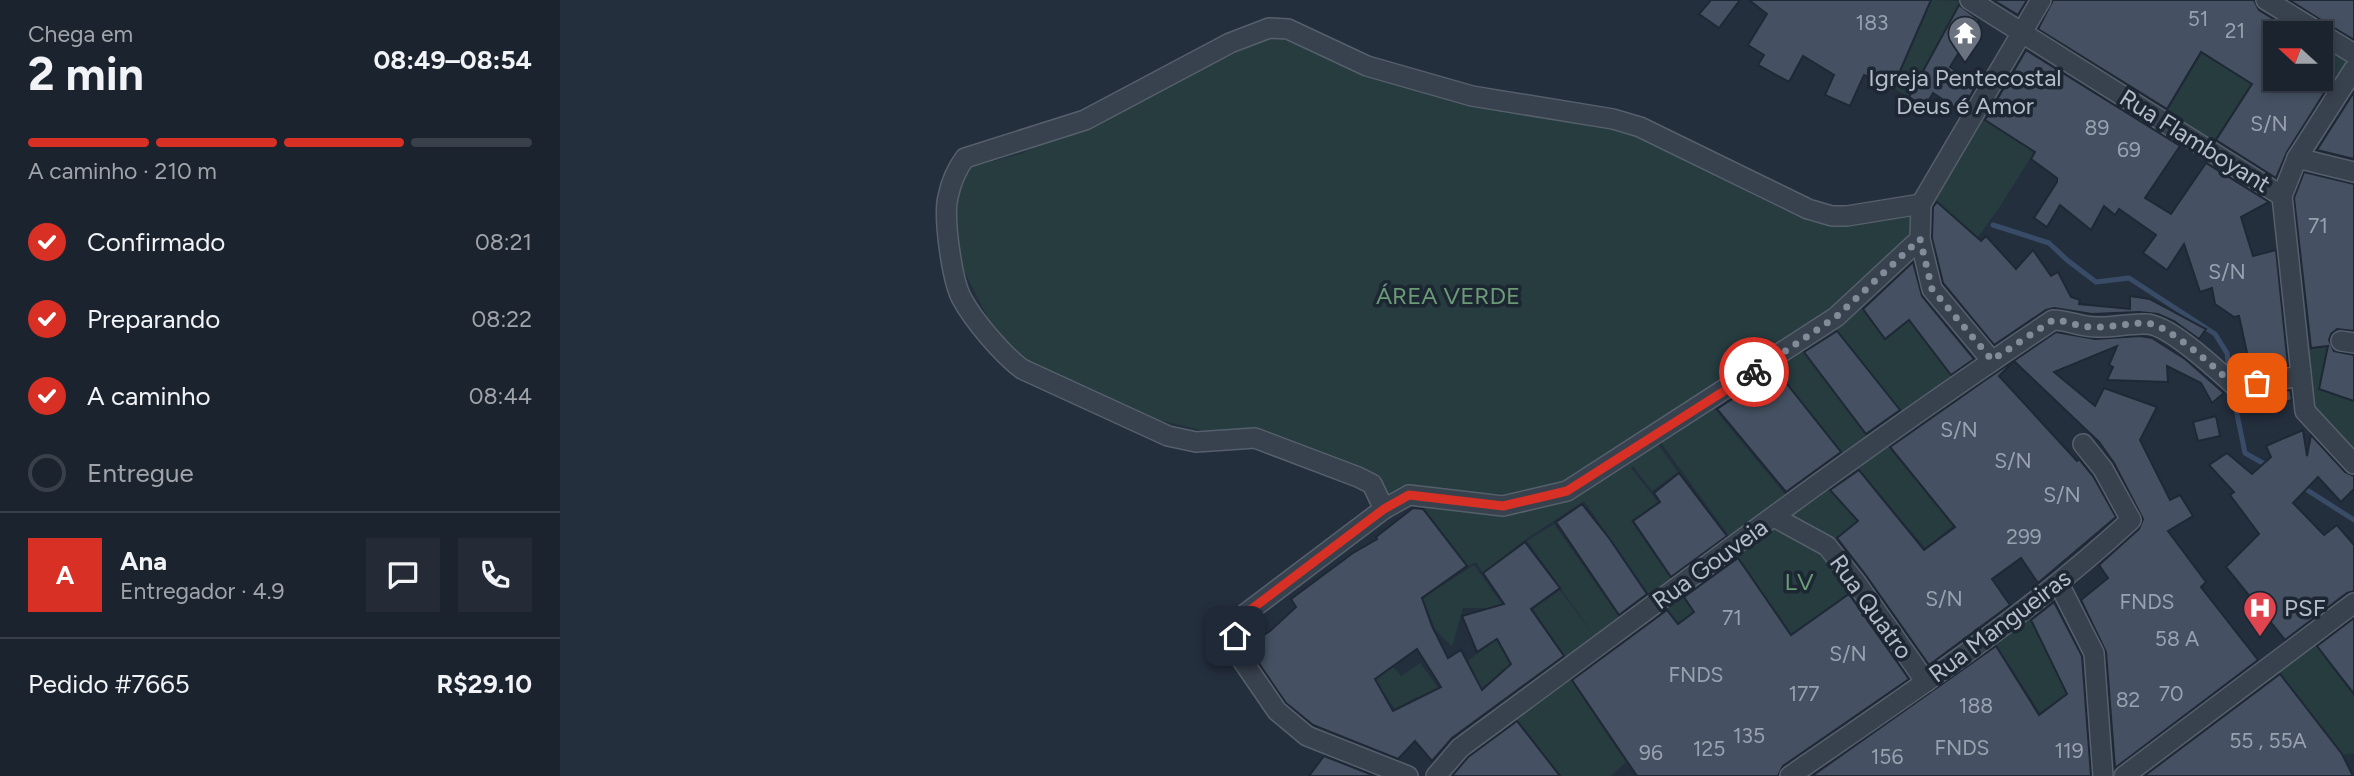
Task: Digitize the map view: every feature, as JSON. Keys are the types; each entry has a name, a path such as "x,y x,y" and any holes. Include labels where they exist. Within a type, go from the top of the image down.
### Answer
{"street":[{"name":"Rua Flamboyant","path":"1970,0 2282,196 2305,411 2354,464"},
{"path":"1992,360 1932,289 1920,239 1920,204 2041,0"},
{"path":"2266,0 2300,21"},
{"path":"1384,509 1372,484 1358,477 1255,438 1196,442 1168,436 1022,369 1004,355 961,299 951,265 947,200 957,170 965,158 1085,120 1230,43 1269,28 1287,29 1367,66 1472,96 1614,119 1640,127 1808,209 1832,216 1920,204"},
{"path":"2333,41 2354,54"},
{"path":"2282,196 2297,158 2354,69"},
{"path":"2297,158 2354,172"},
{"path":"1408,776 1307,736 1277,711 1240,657 1235,636 1245,614 1384,509 1409,495 1503,506 1567,491 1836,317 1920,239"},
{"name":"Rua Gouveia","path":"1436,776 1460,748 1774,517 1992,360 2053,320 2063,320 2082,327 2149,323 2181,340 2235,386 2301,376"},
{"name":"Rua Mangueiras","path":"1790,776 1926,682 2059,584 2131,520 2103,469 2084,444"},
{"name":"Rua Quatro","path":"1774,517 1827,546 1926,682"},
{"path":"2059,584 2094,653 2103,776"},
{"path":"2124,776 2354,603"}],"green space":[{"path":"1932,0 1960,1 1909,97 1893,88"},
{"name":"ÁREA VERDE","path":"1271,36 1618,126 1834,220 1917,209 1913,239 1844,305 1566,482 1512,494 1453,493 1388,501 1251,430 1201,430 1154,419 1023,361 989,320 956,255 956,192 972,167 1023,153"},
{"path":"2333,48 2353,60 2339,82 2333,78"},
{"path":"2202,53 2251,84 2212,144 2165,114"},
{"path":"1979,117 2034,152 1978,237 1932,197"},
{"path":"1859,305 1885,340 1909,321 1954,380 1905,416 1834,326"},
{"path":"2339,336 2334,357 2325,356 2319,389 2354,402 2354,453 2311,408 2306,350 2333,346"},
{"path":"1801,348 1870,440 1846,457 1772,365"},
{"path":"1712,406 1788,498 1732,540 1659,440"},
{"path":"1656,442 1678,472 1652,491 1633,466 1631,468 1658,502 1631,521 1674,583 1652,599 1584,501 1526,539 1483,573 1476,562 1468,566 1416,498 1503,515"},
{"path":"1886,444 1953,526 1925,548 1856,466"},
{"name":"LV","path":"1826,487 1858,521 1832,542 1786,516"},
{"path":"1554,524 1622,621 1568,661 1533,609 1560,590 1594,635 1527,541"},
{"name":"LV","path":"1775,525 1822,550 1854,590 1791,634 1735,553"},
{"path":"1474,565 1505,608 1463,608 1452,647 1435,629 1423,598"},
{"path":"1685,591 1746,672 1726,689 1664,606"},
{"path":"2028,615 2067,693 2040,713 1994,641"},
{"path":"1496,639 1513,670 1499,681 1495,677 1470,698 1464,691 1477,679 1468,661"},
{"path":"2313,642 2354,696 2354,753 2343,755 2277,669"},
{"path":"1376,646 1401,676 1420,663 1446,698 1429,713 1417,697 1395,709 1357,655"},
{"path":"1568,676 1626,762 1611,776 1561,776 1514,716"}],"building":[{"path":"1711,0 1740,0 1719,28 1699,14"},
{"path":"1749,0 1931,0 1893,87 1864,75 1850,106 1825,95 1834,75 1803,56 1789,82 1758,65 1764,55 1748,45 1767,14"},
{"path":"1993,0 2027,0 2018,15"},
{"path":"2053,0 2254,0 2259,10 2277,21 2263,21 2263,91 2325,91 2287,152 2276,178 2216,140 2252,84 2201,52 2167,109 2038,29"},
{"path":"2289,0 2354,0 2354,40 2333,27 2333,21 2323,21"},
{"path":"1959,5 1979,20 1950,67 1977,84 1961,112 1933,93 1925,107 1909,97"},
{"path":"2026,50 2180,146 2145,198 2171,214 2206,163 2269,202 2241,217 2253,256 2276,250 2288,366 2251,371 2239,316 2234,317 2215,304 2212,288 2200,292 2184,244 2167,270 2143,253 2156,235 2119,209 2115,215 2104,206 2091,230 2060,205 2047,227 2034,218 2057,178 2031,159 2035,152 1985,120"},
{"path":"2354,92 2354,159 2317,150"},
{"path":"2304,172 2354,184 2354,331 2337,329 2329,340 2334,351 2354,355 2354,401 2319,389 2328,346 2311,348 2294,198"},
{"path":"1937,202 1981,241 1986,236 2016,269 2033,250 2051,276 2058,272 2071,297 2080,300 2079,304 2130,309 2130,296 2150,299 2206,329 2199,339 2174,321 2158,314 2092,314 2054,308 2046,310 1994,345 1943,283 1932,238 1933,207"},
{"path":"1913,262 1922,296 1974,359 1951,375 1909,320 1885,339 1863,309"},
{"path":"1837,331 1900,410 1866,434 1804,352"},
{"path":"2056,332 2095,339 2140,336 2152,338 2185,359 2224,393 2212,403 2201,383 2167,366 2168,382 2107,380 2113,367 2109,365 2117,346 2054,372 2095,406 2104,388 2157,407 2140,440 2170,500 2180,495 2193,516 2168,531 2206,582 2201,587 2258,660 2115,768 2106,652 2081,600 2108,578 2099,565 2139,529 2143,519 2114,463 2099,442 2014,361 1999,376 2077,461 2079,459 2093,476 2116,517 2038,583 2021,558 1992,579 2010,605 1929,665 1837,538 1858,521 1830,490 1859,470 1924,550 1955,527 1890,447 1984,381"},
{"path":"1776,370 1841,452 1786,492 1717,409"},
{"path":"2290,390 2292,400 2256,410 2253,396"},
{"path":"2216,416 2220,436 2198,441 2193,422"},
{"path":"2303,430 2307,456 2311,435 2345,472 2354,476 2354,489 2341,502 2318,477 2293,503 2324,535 2337,525 2354,545 2354,591 2347,593 2285,640 2226,567 2259,534 2230,495 2234,492 2209,465 2227,453 2252,474 2271,457 2266,446"},
{"path":"1679,473 1727,536 1671,577 1633,521 1660,502 1654,493"},
{"path":"1582,504 1647,594 1619,615 1556,522"},
{"path":"1413,508 1423,509 1467,566 1422,598 1448,658 1461,650 1482,690 1511,664 1497,639 1477,652 1462,616 1504,604 1483,573 1525,542 1560,588 1531,609 1564,656 1452,738 1432,761 1415,741 1398,759 1313,725 1286,703 1251,652 1250,644 1270,631 1296,607 1291,599 1353,553 1377,539 1376,537","holes":["1417,649 1441,687 1393,711 1375,679"]},
{"path":"1738,558 1791,635 1849,594 1909,679 1783,766 1778,776 1637,776 1572,680 1667,610 1678,624 1694,612 1684,597"},
{"path":"2054,602 2082,656 2091,776 1812,776 1996,646 2039,715 2067,694 2031,620"},
{"path":"2354,618 2354,694 2317,646"},
{"path":"2280,674 2342,754 2353,776 2144,776"},
{"path":"1517,721 1560,776 1452,776 1468,757"},
{"path":"1324,756 1375,776 1309,776"}],"waterway":[{"path":"1993,225 2049,243 2096,282 2129,278 2215,334 2227,353 2229,373"},
{"path":"2232,390 2245,453 2268,466"},
{"path":"2301,486 2354,520"}],"way so far":[{"path":"1754,372 1836,317 1920,239 1932,289 1992,360 2053,320 2063,320 2082,327 2149,323 2181,340 2235,386 2257,383"}],"place":[{"name":"Igreja Pentecostal Deus é Amor","path":"1965,63"},
{"name":"PSF","path":"2260,638"}],"route":[{"path":"1235,636 1245,614 1384,509 1409,495 1503,506 1567,491 1754,372"}]}
